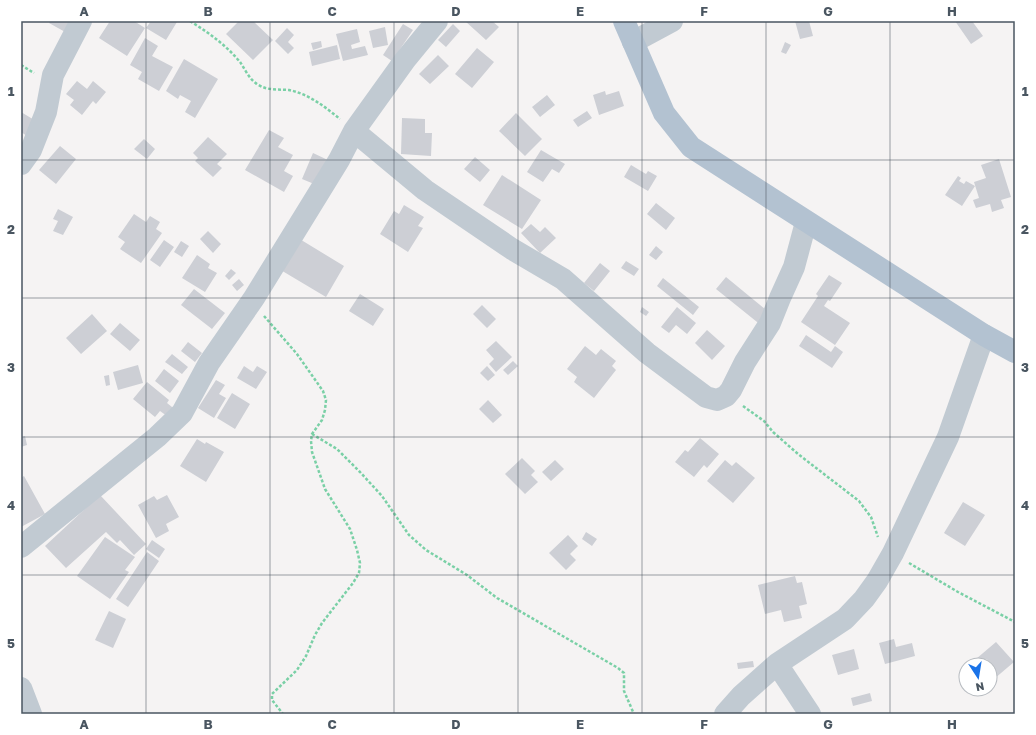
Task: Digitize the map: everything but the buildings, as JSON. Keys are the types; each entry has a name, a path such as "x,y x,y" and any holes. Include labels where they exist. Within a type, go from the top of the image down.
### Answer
{"main road":[{"path":"624,21 664,113 691,147 984,335 1015,352"}],"street":[{"path":"21,164 32,150 46,112 52,75 81,21"},
{"path":"21,547 157,437 182,413 208,363 254,298 339,160 354,131 405,60 437,21"},
{"path":"634,42 672,21"},
{"path":"354,131 425,190 512,249 563,279 647,353 706,397 717,400 722,398 731,390 745,362 770,323 794,267 806,222"},
{"path":"725,714 741,696 777,664 846,619 868,593 890,558 948,437 984,335"},
{"path":"777,664 810,714"},
{"path":"21,688 31,714"}],"path":[{"path":"190,21 226,46 256,84 266,89 290,90 309,97 315,100 354,131"},
{"path":"254,298 263,314 297,354 323,391 326,400 325,410 322,420 312,434 312,452 326,489 350,529 360,563 359,573 314,635 306,656 297,670 272,694 272,700 283,714"},
{"path":"722,398 736,402 764,421 773,432 798,454 859,501 871,517 890,558 1015,622"},
{"path":"312,434 337,449 360,472 382,496 408,535 426,550 467,575 497,598 618,668 624,673 624,692 634,714"}]}
